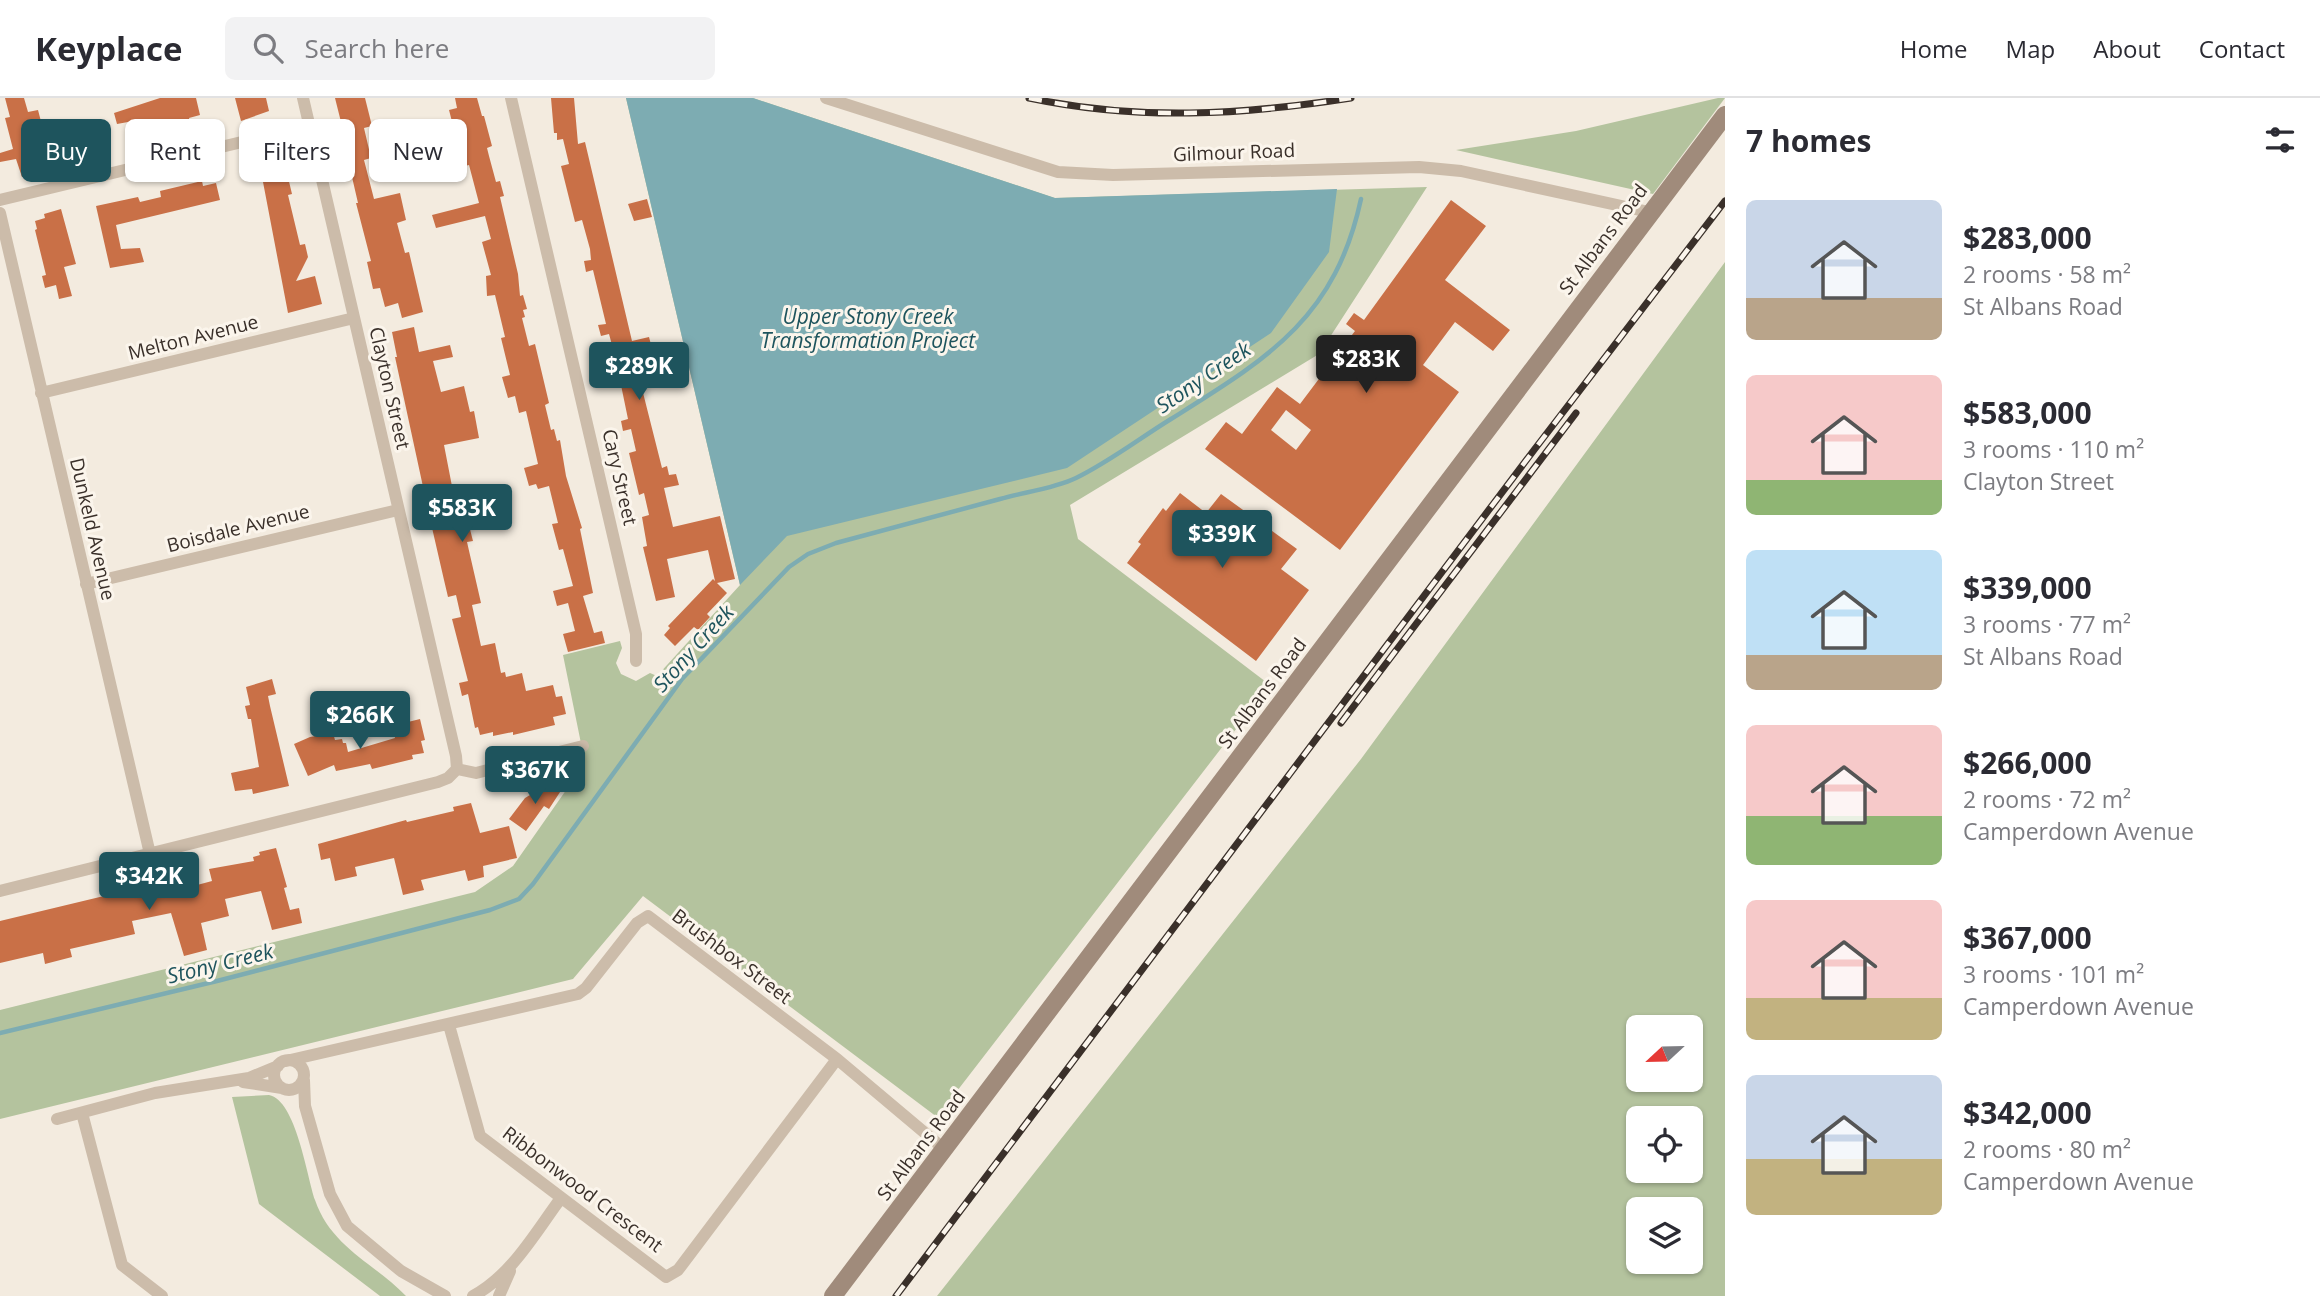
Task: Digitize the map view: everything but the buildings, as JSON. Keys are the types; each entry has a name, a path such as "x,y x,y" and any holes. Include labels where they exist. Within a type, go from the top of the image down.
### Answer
{"main road":[{"name":"St Albans Road","path":"833,1296 1098,949 1649,212 1725,115"}],"street":[{"name":"Clayton Street","path":"303,98 308,119"},
{"name":"Cary Street","path":"511,98 636,634 636,661"},
{"name":"Gilmour Road","path":"826,98 1058,172 1113,175 1419,166 1461,171 1649,212"},
{"path":"0,200 239,143"},
{"name":"Clayton Street","path":"322,182 457,756 457,769"},
{"name":"Dunkeld Avenue","path":"0,213 150,854"},
{"name":"Melton Avenue","path":"41,393 354,318"},
{"name":"Boisdale Avenue","path":"86,584 398,510"},
{"path":"0,891 438,782 449,778 457,769 476,773 583,746"},
{"name":"Brushbox Street","path":"57,1119 155,1093 229,1082 262,1074 282,1064 326,1052 578,994 586,988 637,923 648,916 837,1059 944,1149"},
{"name":"Ribbonwood Crescent","path":"449,1025 480,1136 666,1277 678,1270 837,1059"},
{"path":"284,1089 295,1089 315,1060 326,1052"},
{"path":"311,1126 276,1081 282,1064 300,1065 304,1078 303,1092 330,1194 347,1226 401,1271 425,1296"},
{"name":"Brushbox Street","path":"229,1082 284,1089"},
{"path":"82,1113 121,1265 162,1296"},
{"path":"473,1296 494,1283 513,1264 561,1198"},
{"path":"499,1296 513,1264"},
{"path":"401,1271 444,1296"}],"green space":[{"path":"626,98 753,98 1055,198 1427,187 1319,354 1070,505 1078,539 1270,685 937,1117 643,896 573,979 0,1119 0,1010 475,892 513,866 585,763 563,655 620,641 622,648 616,663 621,674 636,681 650,673 657,676 740,585"},
{"path":"1725,98 1653,194 1456,150 1576,131"},
{"path":"1725,262 1725,1296 937,1296 1361,759"},
{"path":"269,1095 278,1100 293,1124 315,1200 331,1230 406,1296 380,1296 259,1204 232,1097"}],"water":[{"name":"Upper Stony Creek Transformation Project","path":"626,98 753,98 1055,198 1337,189 1329,252 1271,333 1067,468 787,536 740,585"}],"waterway":[{"name":"Stony Creek","path":"0,1033 217,981 490,910 519,899 533,884 682,679 789,567 808,554 836,543 1076,478 1238,376 1293,331 1315,305 1334,275 1349,240 1361,199"}],"railway":[{"path":"1029,98 1150,113 1230,112 1351,98"},
{"path":"896,1296 1725,201"},
{"path":"1341,723 1576,413"}]}
